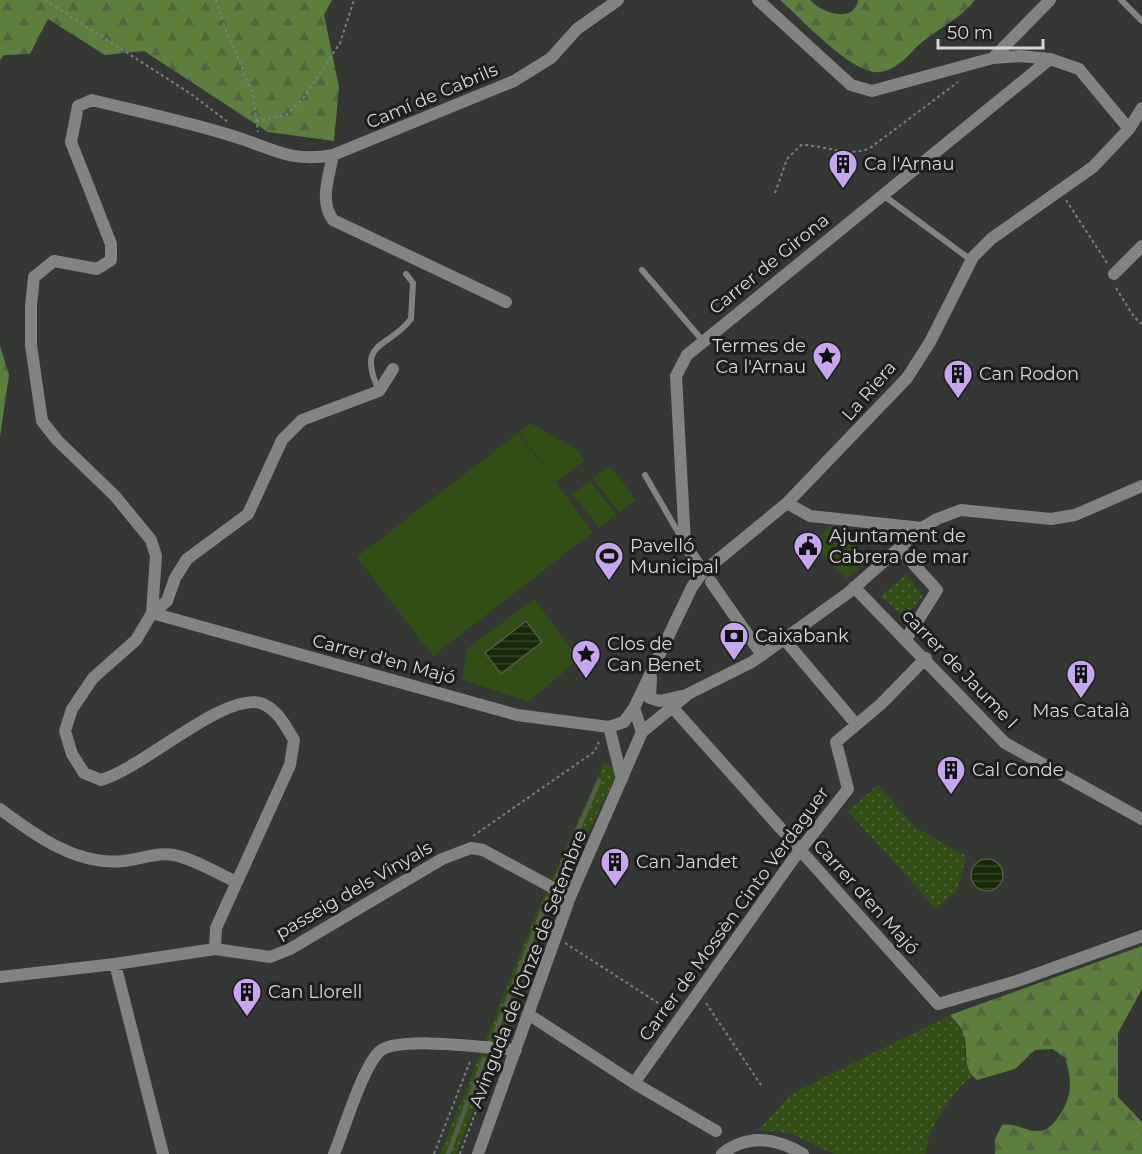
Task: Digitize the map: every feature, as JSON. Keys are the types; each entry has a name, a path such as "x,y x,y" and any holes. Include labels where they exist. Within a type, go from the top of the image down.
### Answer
{"street":[{"name":"Camí de Cabrils","path":"152,613 156,556 151,540 115,496 57,440 42,421 31,345 34,277 54,261 97,269 111,260 111,244 71,142 78,106 92,100 237,137 281,154 310,159 333,155 514,81 551,58 577,29 618,0"},
{"path":"758,0 851,85 872,91 993,58 1020,56 1050,59 1079,69 1129,129"},
{"path":"993,58 1050,0"},
{"name":"Carrer de Girona","path":"762,655 685,544 676,375 687,355 703,341 1050,59"},
{"name":"La Riera","path":"634,708 692,587 707,577 787,503 907,378 930,342 971,260 992,239 1092,167 1129,129 1142,108"},
{"path":"333,155 326,200 327,211 333,220 506,302"},
{"path":"1114,274 1142,246"},
{"path":"215,949 216,928 290,765 294,740 279,716 262,704 240,702 131,766 101,780 84,773 72,754 65,732 72,709 93,678 136,640 152,613 167,601 175,578 187,559 248,514 282,440 295,426 302,420 379,391 393,369"},
{"path":"634,708 642,732 688,694 762,655 854,587 922,528 946,515 961,510 1052,519 1075,515 1084,506 1142,486"},
{"path":"787,503 810,516 922,528"},
{"path":"899,548 937,590 906,639"},
{"name":"carrer de Jaume I","path":"854,587 926,658 1005,743 1142,819"},
{"name":"Carrer d'en Majó","path":"152,613 518,715 606,726"},
{"path":"784,639 855,723"},
{"name":"Carrer de Mossèn Cinto Verdaguer","path":"634,1083 800,850 848,789 836,742 855,723 881,704 926,658"},
{"path":"654,664 649,686 650,698 660,701 688,694"},
{"name":"Carrer d'en Majó","path":"672,707 938,1004 1017,981 1142,936"},
{"path":"622,778 606,726 624,722 634,708"},
{"name":"Avinguda de l'Onze de Setembre","path":"478,1154 556,937 566,895 642,732"},
{"path":"612,744 633,753"},
{"path":"0,809 25,828 69,854 100,862 126,861 157,854 176,855 237,882"},
{"path":"471,848 489,853 566,895"},
{"name":"passeig dels Vinyals","path":"0,977 115,964 215,949 270,957 280,954 442,859 471,848"},
{"path":"115,964 163,1154"},
{"path":"528,1014 634,1083 716,1131"},
{"path":"334,1154 368,1071 379,1052 391,1045 411,1043 516,1050"},
{"path":"722,1154 742,1142 768,1139 786,1144 803,1154"}],"lane":[{"path":"1120,0 1142,21"},
{"path":"882,194 971,260"},
{"path":"642,270 703,341"},
{"path":"379,391 370,370 370,361 384,340 405,326 411,319 413,283 406,274"},
{"path":"645,474 685,544"}],"path":[{"path":"45,0 218,113 226,119 237,137"},
{"path":"216,0 254,94 261,147"},
{"path":"256,121 286,115 302,100 340,43 354,0"},
{"path":"775,193 787,159 801,145 818,145 859,153 865,151 959,82"},
{"path":"1061,191 1114,274 1116,291 1142,324"},
{"path":"471,848 473,834 594,752 606,726"},
{"path":"556,937 680,1018"},
{"path":"698,992 761,1085"},
{"path":"434,1154 474,1047"}],"shaded area":[{"path":"530,423 578,450 585,460 556,482 519,432"},
{"path":"518,433 593,532 433,656 357,557"},
{"path":"610,466 636,500 619,513 593,478"},
{"path":"590,481 616,514 600,528 572,494"},
{"path":"832,523 870,559 847,579 812,544"},
{"path":"906,574 923,596 905,618 881,596"},
{"path":"534,599 579,659 528,702 462,679 467,649"},
{"path":"526,621 542,642 501,674 485,653"},
{"path":"604,763 619,770 554,901 456,1154 440,1154 534,919"},
{"path":"878,785 916,828 966,856 957,891 936,909 848,811"},
{"path":"987,859 999,863 1003,875 999,887 987,891 975,887 971,875 975,863"},
{"path":"950,1015 964,1034 966,1062 972,1076 942,1111 927,1143 925,1154 834,1154 790,1133 758,1130 791,1094"}],"green space":[{"path":"0,0 332,0 324,15 339,87 334,141 268,132 144,51 105,55 48,19 30,54 4,55 0,60"},
{"path":"780,0 810,0 821,9 844,14 855,8 858,0 975,0 963,13 921,43 898,65 880,72 869,71 842,56"},
{"path":"0,346 9,375 0,437"},
{"path":"1142,946 1142,989 1118,1033 1118,1097 1142,1122 1142,1154 995,1154 995,1139 1002,1125 1041,1131 1057,1119 1066,1104 1070,1090 1065,1058 1053,1049 1035,1050 1015,1069 977,1080 967,1065 963,1032 950,1015"}],"waterway":[{"path":"558,876 599,781"},
{"path":"495,1033 547,899"},
{"path":"448,1154 484,1059"}],"place":[{"name":"Ca l'Arnau","path":"843,190"},
{"name":"Termes de Ca l'Arnau","path":"827,382"},
{"name":"Can Rodon","path":"958,400"},
{"name":"Ajuntament de Cabrera de mar","path":"808,572"},
{"name":"Pavelló Municipal","path":"609,582"},
{"name":"Caixabank","path":"734,662"},
{"name":"Clos de Can Benet","path":"586,680"},
{"name":"Mas Català","path":"1081,700"},
{"name":"Cal Conde","path":"951,796"},
{"name":"Can Jandet","path":"615,888"},
{"name":"Can Llorell","path":"247,1018"}]}
